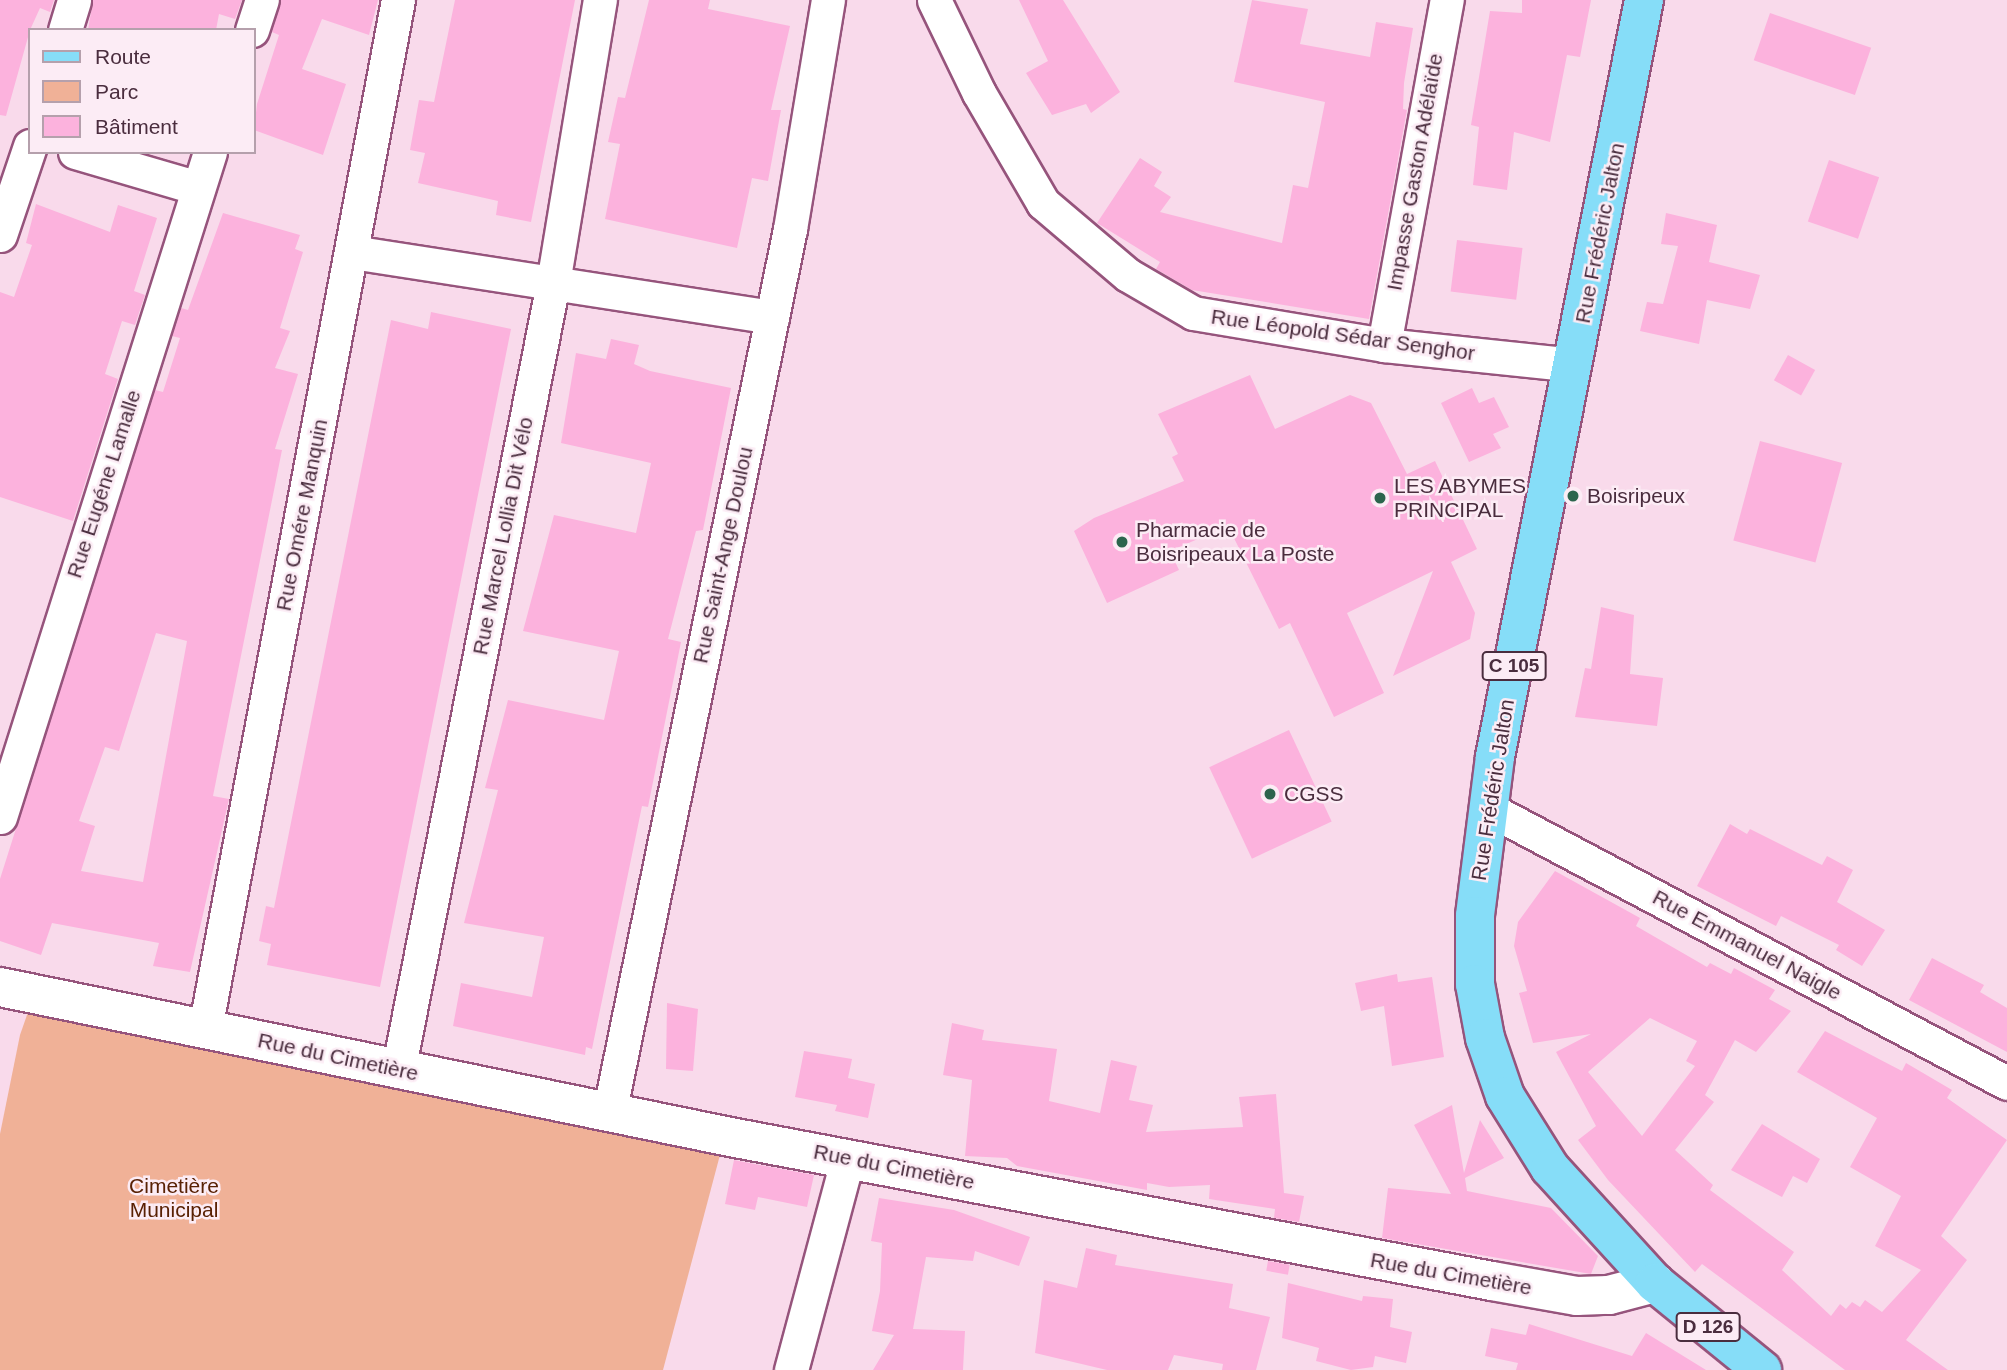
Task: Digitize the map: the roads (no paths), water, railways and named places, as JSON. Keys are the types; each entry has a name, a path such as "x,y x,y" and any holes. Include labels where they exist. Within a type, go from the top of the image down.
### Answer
{"main road":[{"name":"Rue Frédéric Jalton","path":"1644,0 1488,808 1475,916 1475,984 1486,1038 1505,1096 1550,1168 1655,1283"},
{"name":"D 126","path":"1655,1283 1762,1370"}],"street":[{"path":"66,28 74,0"},
{"path":"253,28 262,0"},
{"name":"Rue Omére Manquin","path":"205,1030 398,0"},
{"name":"Rue Marcel Lollia Dit Vélo","path":"398,1071 553,283 600,0"},
{"name":"Rue Saint-Ange Doulou","path":"610,1109 772,317 828,0"},
{"name":"Rue Léopold Sédar Senghor","path":"934,0 979,93 1042,204 1128,275 1193,313 1384,345 1574,365"},
{"name":"Impasse Gaston Adélaïde","path":"1384,345 1447,0"},
{"path":"0,235 28,152"},
{"path":"82,154 198,188"},
{"name":"Rue Eugéne Lamalle","path":"0,817 209,154"},
{"path":"352,252 772,317"},
{"name":"Rue Emmanuel Naigle","path":"1488,808 2007,1083"},
{"name":"Rue du Cimetière","path":"0,987 398,1071 610,1109 725,1136 848,1157 1282,1243 1577,1296 1609,1295 1655,1283"},
{"path":"790,1370 848,1157"}],"place":[{"name":"Boisripeux","path":"1573,496"},
{"name":"LES ABYMES PRINCIPAL","path":"1380,498"},
{"name":"Pharmacie de Boisripeaux La Poste","path":"1122,542"},
{"name":"CGSS","path":"1270,794"}],"park label":[{"name":"Cimetière Municipal","path":"174,1198"}]}
